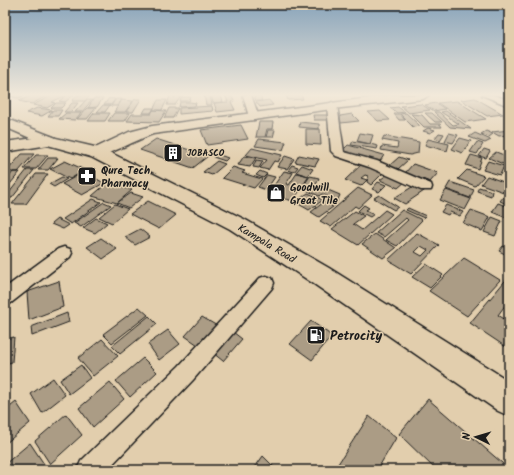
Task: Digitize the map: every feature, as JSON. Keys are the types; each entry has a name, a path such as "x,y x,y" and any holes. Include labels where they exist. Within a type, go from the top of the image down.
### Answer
{"main road":[{"name":"Kampala Road","path":"5,122 50,141 97,153 237,224 320,275 509,400"}],"street":[{"path":"97,153 134,135 152,130 253,117"},
{"path":"334,117 337,151 340,154 373,164 426,187"},
{"path":"5,147 50,141"},
{"path":"5,298 64,253"},
{"path":"90,470 186,373 266,283"}],"building":[{"path":"61,117 77,117 75,120 59,119"},
{"path":"79,117 88,117 87,119 77,119"},
{"path":"91,117 107,117 105,121 88,121"},
{"path":"111,117 127,117 125,121 108,121"},
{"path":"130,117 162,117 159,122 127,121"},
{"path":"313,117 330,117 331,120 314,120"},
{"path":"340,117 355,117 359,121 341,123"},
{"path":"374,117 387,117 390,120 378,121"},
{"path":"397,117 403,117 405,120 399,120"},
{"path":"403,117 410,117 420,126 413,127"},
{"path":"414,117 424,117 430,124 440,124 442,127 424,127"},
{"path":"430,117 437,117 442,122 435,122"},
{"path":"440,117 445,117 453,125 459,124 449,117 455,117 471,129 450,127"},
{"path":"458,117 483,117 486,119 465,122"},
{"path":"259,122 273,122 272,129 267,129 265,137 256,137"},
{"path":"300,122 319,124 319,129 299,127"},
{"path":"241,125 248,139 207,145 201,130"},
{"path":"428,128 435,130 430,133 423,131"},
{"path":"306,129 320,129 321,145 306,144"},
{"path":"268,130 275,130 273,137 266,137"},
{"path":"509,130 509,135 499,136 492,132"},
{"path":"486,131 493,134 489,137 481,134"},
{"path":"360,133 373,135 370,144 357,141"},
{"path":"439,133 444,134 440,140 435,138"},
{"path":"449,133 458,135 453,143 445,141"},
{"path":"475,133 491,140 485,143 469,137"},
{"path":"384,136 419,142 418,153 410,155 381,150 382,146 397,148 398,143 382,140"},
{"path":"460,138 471,141 462,153 452,149"},
{"name":"JOBASCO","path":"156,139 208,156 193,168 140,150"},
{"path":"259,139 286,142 283,150 255,146"},
{"path":"428,139 449,144 447,151 425,145"},
{"path":"353,141 378,146 377,149 351,145"},
{"path":"477,142 483,144 477,154 470,152"},
{"path":"348,145 384,155 379,163 342,151"},
{"path":"252,148 282,155 278,162 274,161 268,170 260,168 267,160 246,155"},
{"path":"484,149 490,151 486,158 479,156"},
{"path":"496,152 509,157 509,159 503,164 489,158"},
{"path":"22,154 34,154 18,172 6,172"},
{"path":"217,154 228,158 225,161 213,157"},
{"path":"36,155 48,155 36,169 24,169"},
{"path":"299,155 319,159 315,166 295,162"},
{"path":"471,155 482,158 478,169 466,165"},
{"path":"244,156 256,158 250,167 238,165"},
{"path":"285,156 294,159 287,169 277,167"},
{"path":"399,157 408,160 398,169 389,166"},
{"path":"48,158 58,158 48,170 38,170"},
{"path":"256,160 263,161 259,168 253,167"},
{"path":"65,161 85,170 70,179 50,169"},
{"path":"217,161 225,164 212,175 203,172"},
{"path":"488,161 504,166 500,175 483,170"},
{"path":"364,162 386,170 371,185 367,182 368,176 365,175 361,178 367,180 361,186 345,180"},
{"path":"413,164 438,173 430,182 405,173"},
{"path":"292,165 298,167 294,172 288,170"},
{"path":"302,165 313,169 308,176 296,172"},
{"path":"233,167 245,171 242,173 262,179 254,188 222,178"},
{"path":"27,170 34,170 12,198 5,198"},
{"path":"467,170 484,176 475,186 458,179"},
{"path":"260,171 267,174 263,178 256,175"},
{"path":"284,171 293,173 286,184 289,185 297,173 309,176 293,201 268,194"},
{"path":"13,172 20,172 5,190 5,182"},
{"path":"84,172 104,183 82,195 62,184"},
{"path":"389,173 406,181 398,188 380,180"},
{"path":"36,174 48,174 26,204 12,204"},
{"path":"267,175 275,177 266,190 258,187"},
{"path":"310,176 319,178 316,185 340,195 335,206 327,203 332,199 322,194 319,196 302,188"},
{"path":"487,176 509,184 509,194 481,184"},
{"path":"62,177 67,179 54,187 49,184"},
{"path":"378,182 386,185 379,192 372,189"},
{"path":"450,182 474,190 470,198 446,189"},
{"path":"107,183 132,190 117,203 92,196"},
{"path":"417,184 427,189 405,204 394,198"},
{"path":"479,187 492,191 491,196 477,191"},
{"path":"358,188 372,195 358,208 355,206 331,227 320,221"},
{"path":"446,190 471,199 465,210 440,200"},
{"path":"131,193 143,197 129,208 117,203"},
{"path":"308,193 323,200 309,210 295,202"},
{"path":"379,195 398,207 394,210 374,198"},
{"path":"504,196 509,198 509,205 500,201"},
{"path":"93,199 101,202 71,224 63,219"},
{"path":"148,201 176,215 159,229 130,214"},
{"path":"104,202 111,205 81,227 74,223"},
{"path":"324,202 333,207 319,217 311,212"},
{"path":"498,203 509,207 509,219 492,212"},
{"path":"115,204 128,209 112,223 99,217"},
{"path":"364,205 369,208 366,210 374,214 370,217 358,211"},
{"path":"446,205 463,212 460,216 450,212 448,215 441,212"},
{"path":"408,208 426,216 424,218 406,210"},
{"path":"385,210 392,214 358,245 332,229 355,211 364,216 353,224 362,230"},
{"path":"402,210 422,220 397,246 386,240 408,220 406,218 384,237 376,233"},
{"path":"471,210 490,217 482,231 463,223"},
{"path":"492,217 502,221 495,236 484,232"},
{"path":"96,218 107,223 95,233 83,228"},
{"path":"57,219 69,225 63,229 51,224"},
{"path":"140,229 150,237 135,245 125,237"},
{"path":"417,233 439,245 411,274 388,260","holes":["421,246 428,250 422,256 415,252"]},
{"path":"375,234 396,248 383,258 362,244"},
{"path":"101,238 117,249 103,259 87,247"},
{"path":"503,246 509,249 509,256 499,251"},
{"path":"464,258 500,280 467,316 429,291"},
{"path":"426,264 443,275 430,288 412,277"},
{"path":"509,276 509,300 498,315 509,322 509,343 506,347 470,323"},
{"path":"59,281 63,307 29,320 27,292"},
{"path":"139,307 148,315 112,343 103,334"},
{"path":"67,313 69,322 32,336 31,327"},
{"path":"149,316 157,324 120,354 112,346"},
{"path":"202,317 219,327 201,347 185,336"},
{"path":"311,321 332,336 312,360 290,344"},
{"path":"168,330 180,344 159,360 148,344"},
{"path":"233,332 242,339 223,361 213,353"},
{"path":"14,337 12,362 5,364 5,339"},
{"path":"102,339 118,356 93,376 78,358"},
{"path":"143,358 157,372 130,397 116,381"},
{"path":"81,365 90,378 69,394 60,380"},
{"path":"53,378 65,395 42,413 31,394"},
{"path":"110,382 124,399 93,427 79,408"},
{"path":"428,399 509,470 436,470 399,434"},
{"path":"16,402 30,423 5,444 5,411"},
{"path":"66,414 82,435 50,464 35,441"},
{"path":"369,416 396,438 377,470 339,470 336,467"},
{"path":"30,443 46,467 43,470 5,470 5,464"},
{"path":"263,456 277,470 253,470"}],"place":[{"name":"JOBASCO","path":"173,153"},
{"name":"Qure Tech Pharmacy","path":"87,176"},
{"name":"Goodwill Great Tile","path":"276,193"},
{"name":"Petrocity","path":"316,335"}]}
